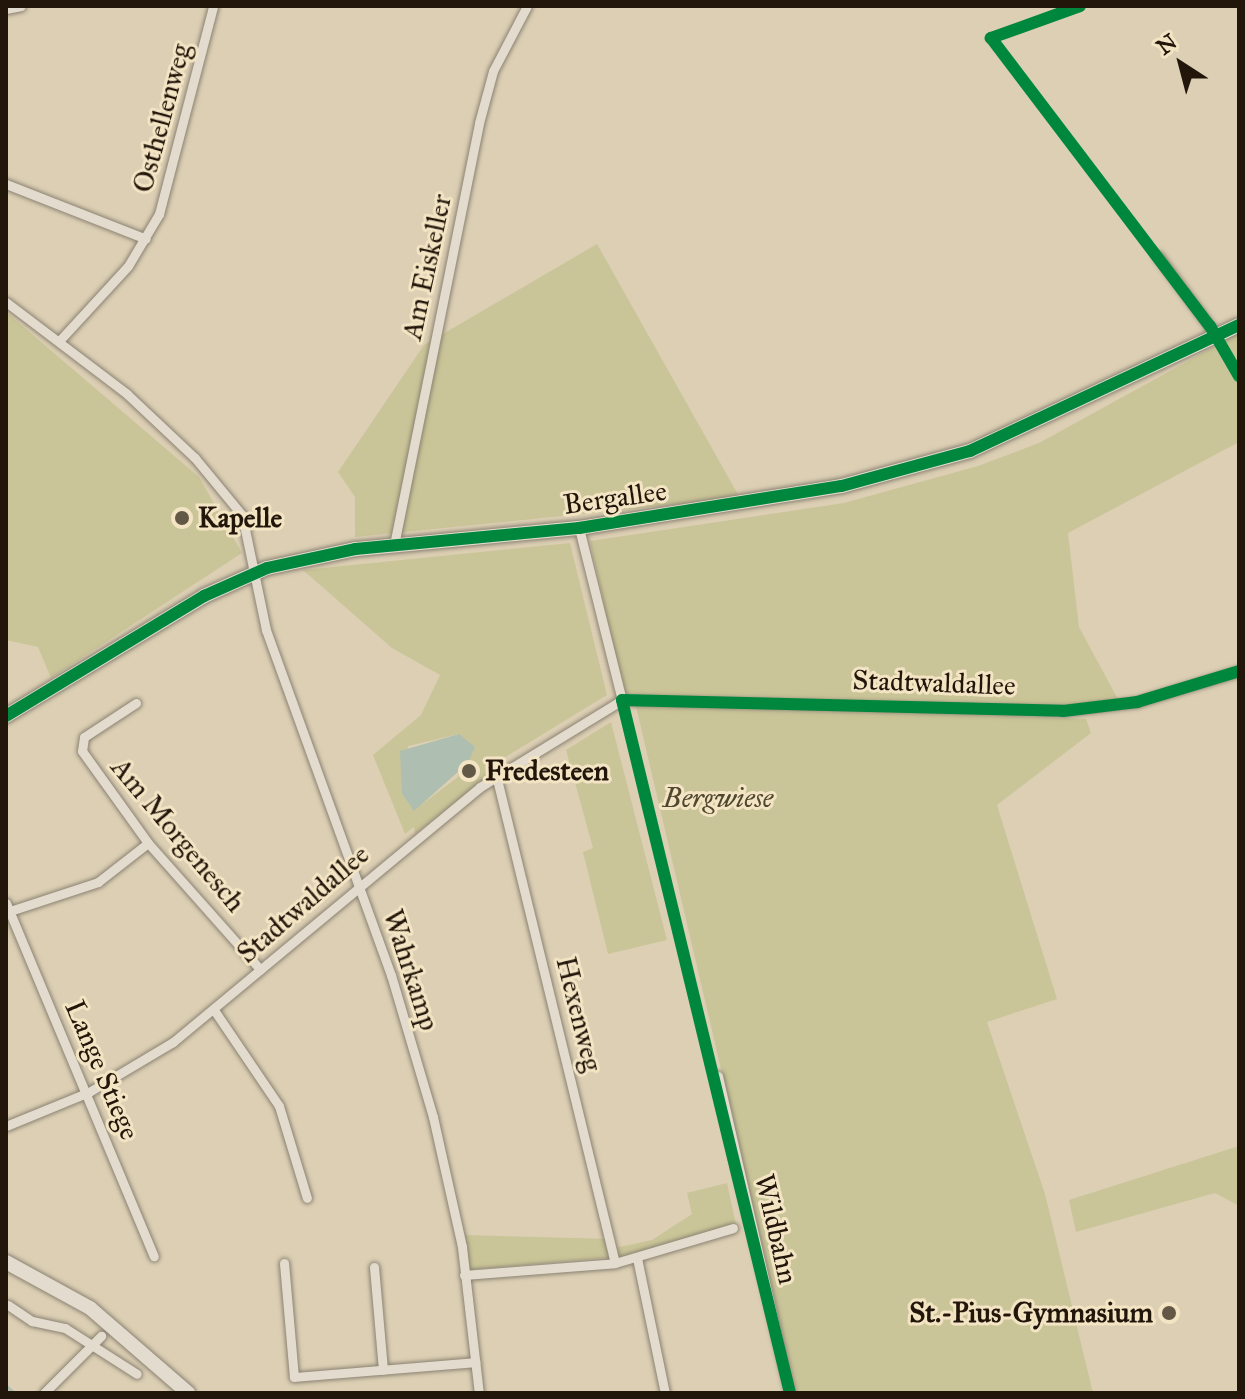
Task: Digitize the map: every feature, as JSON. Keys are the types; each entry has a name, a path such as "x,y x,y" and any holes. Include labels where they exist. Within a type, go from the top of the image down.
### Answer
{"street":[{"path":"6,9 21,6"},
{"name":"Osthellenweg","path":"60,340 146,239 169,187 213,6"},
{"name":"Am Eiskeller","path":"394,545 479,123 493,71 527,6"},
{"name":"Osthellenweg","path":"6,184 146,239"},
{"path":"1158,256 1216,335"},
{"name":"Wahrkamp","path":"6,302 60,340 219,484 242,515 253,573 359,883 433,1117 464,1275 479,1393"},
{"name":"Bergallee","path":"6,716 253,573 394,545 579,528 842,486 970,451 1239,325"},
{"path":"579,528 622,700"},
{"name":"Stadtwaldallee","path":"6,1126 89,1092 214,1010 359,883 496,775 622,700 1063,711 1137,702 1239,671"},
{"name":"Am Morgenesch","path":"136,703 81,743 148,843 260,969"},
{"name":"Hexenweg","path":"496,775 615,1263"},
{"path":"8,907 98,882 148,843"},
{"name":"Lange Stiege","path":"8,907 89,1092 154,1256"},
{"path":"214,1010 279,1106 307,1198"},
{"name":"Wildbahn","path":"718,1076 790,1393"},
{"path":"464,1275 615,1263 733,1228"},
{"path":"637,1258 665,1393"},
{"path":"6,1262 90,1308 188,1393"},
{"path":"284,1263 294,1377 475,1362"},
{"path":"374,1267 383,1370"},
{"path":"8,1305 32,1321 65,1328 85,1346 137,1374"},
{"path":"44,1393 85,1346 101,1336"}],"green space":[{"path":"597,244 740,498 355,537 355,497 338,472 424,345"},
{"path":"6,312 199,477 242,553 51,678 38,647 6,640"},
{"path":"1239,333 1239,442 1068,533 1079,627 1120,703 1063,709 624,694 590,541 844,503 978,466 1039,443"},
{"path":"570,543 607,695 489,767 488,776 415,834 414,827 405,834 373,755 421,715 440,675 392,648 303,570","holes":["459,734 458,777 414,810 402,794 408,746"]},
{"name":"Bergwiese","path":"635,702 1086,719 1091,733 997,805 1057,999 987,1022 1045,1194 1093,1393 797,1393"},
{"path":"611,722 667,940 608,954 583,852 593,848 566,750"},
{"path":"1239,1146 1239,1206 1215,1193 1076,1232 1069,1200"},
{"path":"727,1183 736,1225 639,1255 466,1270 463,1235 612,1239 615,1248 652,1240 692,1214 687,1193"}],"shaded area":[{"path":"459,734 475,747 468,763 414,811 402,794 400,751"}],"waterway":[{"path":"6,1386 14,1393"}],"cycle path":[{"path":"1080,6 991,38 1210,326 1239,376"},
{"path":"6,716 204,596 267,568 356,549 579,528 842,486 970,451 1239,325"},
{"path":"790,1393 622,700 1063,711 1137,702 1239,671"}],"place":[{"name":"Kapelle","path":"182,518"},
{"name":"Fredesteen","path":"469,771"},
{"name":"St.-Pius-Gymnasium","path":"1169,1313"}]}
